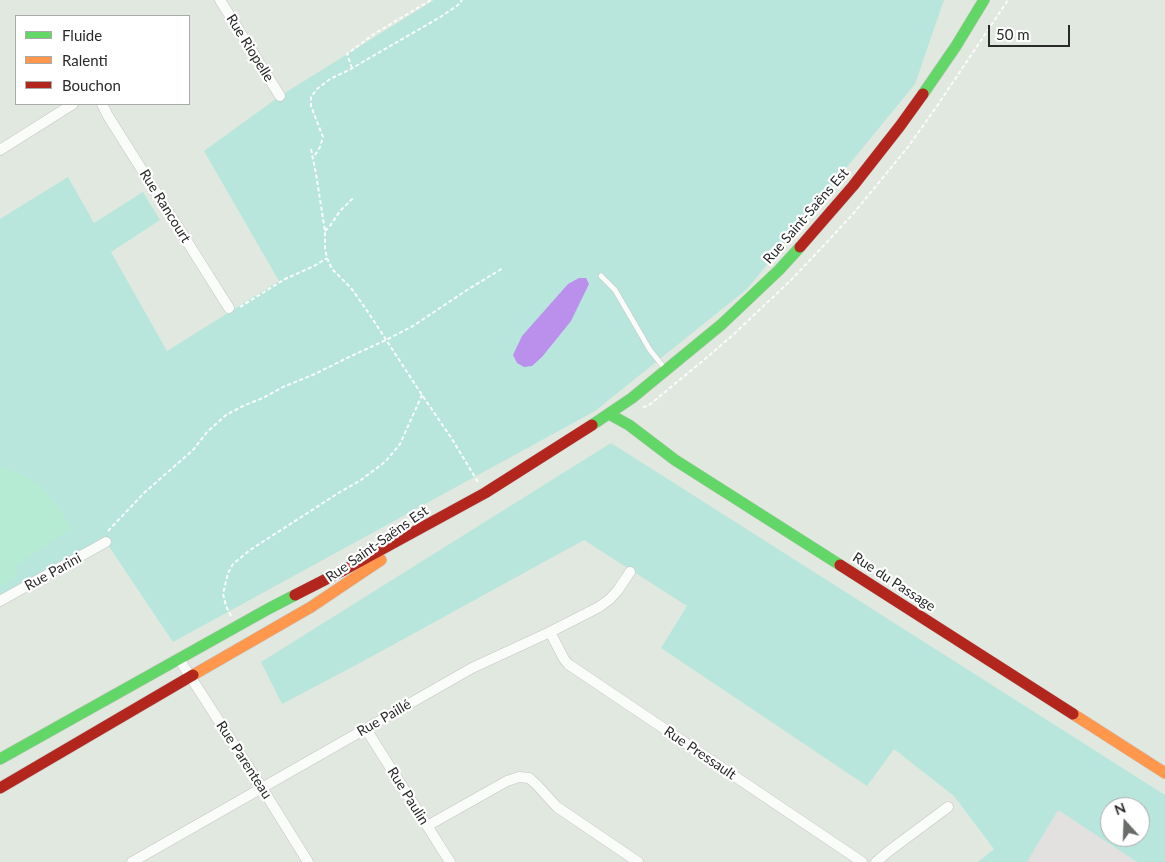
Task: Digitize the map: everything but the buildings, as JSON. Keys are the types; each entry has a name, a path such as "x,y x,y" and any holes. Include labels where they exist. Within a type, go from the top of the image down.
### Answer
{"main road":[{"name":"Rue Saint-Saëns Est","path":"0,760 179,658 485,493 632,398 722,324 811,235 853,186 900,126 951,54 984,0"},
{"name":"Rue du Passage","path":"609,414 629,425 675,460 1165,773"},
{"name":"Rue Saint-Saëns Est","path":"0,788 312,608 441,517"}],"street":[{"name":"Rue Riopelle","path":"220,0 280,96"},
{"path":"0,150 72,105"},
{"name":"Rue Rancourt","path":"102,105 229,308"},
{"name":"Rue Parini","path":"0,601 106,542"},
{"name":"Rue Paillé","path":"132,862 472,668 599,607 618,590 630,572"},
{"name":"Rue Pressault","path":"550,632 568,664 862,862"},
{"name":"Rue Parenteau","path":"179,658 308,862"},
{"name":"Rue Paulin","path":"366,729 450,862"},
{"path":"427,826 519,776 529,778 557,807 638,862"},
{"path":"876,862 948,807"}],"lane":[{"path":"601,276 615,290 650,350 666,370"}],"path":[{"path":"352,68 347,54 374,34 431,0"},
{"path":"315,155 323,138 311,106 311,97 316,89 330,79 442,16 462,0"},
{"path":"311,149 325,231 325,248 332,270 351,288 368,312 452,439 485,493"},
{"path":"325,231 340,211 353,198"},
{"path":"229,308 240,307 285,279 327,258"},
{"path":"106,542 109,530 144,492 193,450 207,432 226,415 414,326 503,268"},
{"path":"236,627 226,606 223,594 228,573 233,564 258,545 361,480 386,461 400,444 422,395"}],"shaded area":[{"path":"434,0 944,0 915,84 747,289 595,411 173,642 106,542 0,601 0,219 68,177 94,223 143,192 160,220 111,252 167,351 279,281 204,151 280,96"},
{"path":"579,278 586,278 589,284 571,321 542,357 532,366 524,367 517,363 513,355 522,336 568,284"},
{"path":"611,443 1165,795 1165,862 1137,862 1114,847 1150,847 1150,797 1100,797 1100,838 1058,810 1027,862 978,862 994,849 954,796 894,749 867,786 661,648 687,606 584,540 282,704 261,662"},
{"path":"1057,809 1100,837 1100,847 1114,847 1137,862 1027,862"}],"green space":[{"path":"0,467 19,473 40,486 55,503 72,528 14,567 19,574 0,587"}],"traffic: fast":[{"path":"923,94 956,46 984,0"},
{"path":"592,425 632,398 722,324 779,270 800,247"},
{"path":"609,414 629,425 675,460 840,565"},
{"path":"0,759 295,595"}],"traffic: slow":[{"path":"193,675 311,607 381,560"},
{"path":"1073,714 1165,773"}],"traffic: jam":[{"path":"800,247 853,186 923,94"},
{"path":"295,595 485,493 592,425"},
{"path":"840,565 1073,714"},
{"path":"0,788 193,675"}]}
